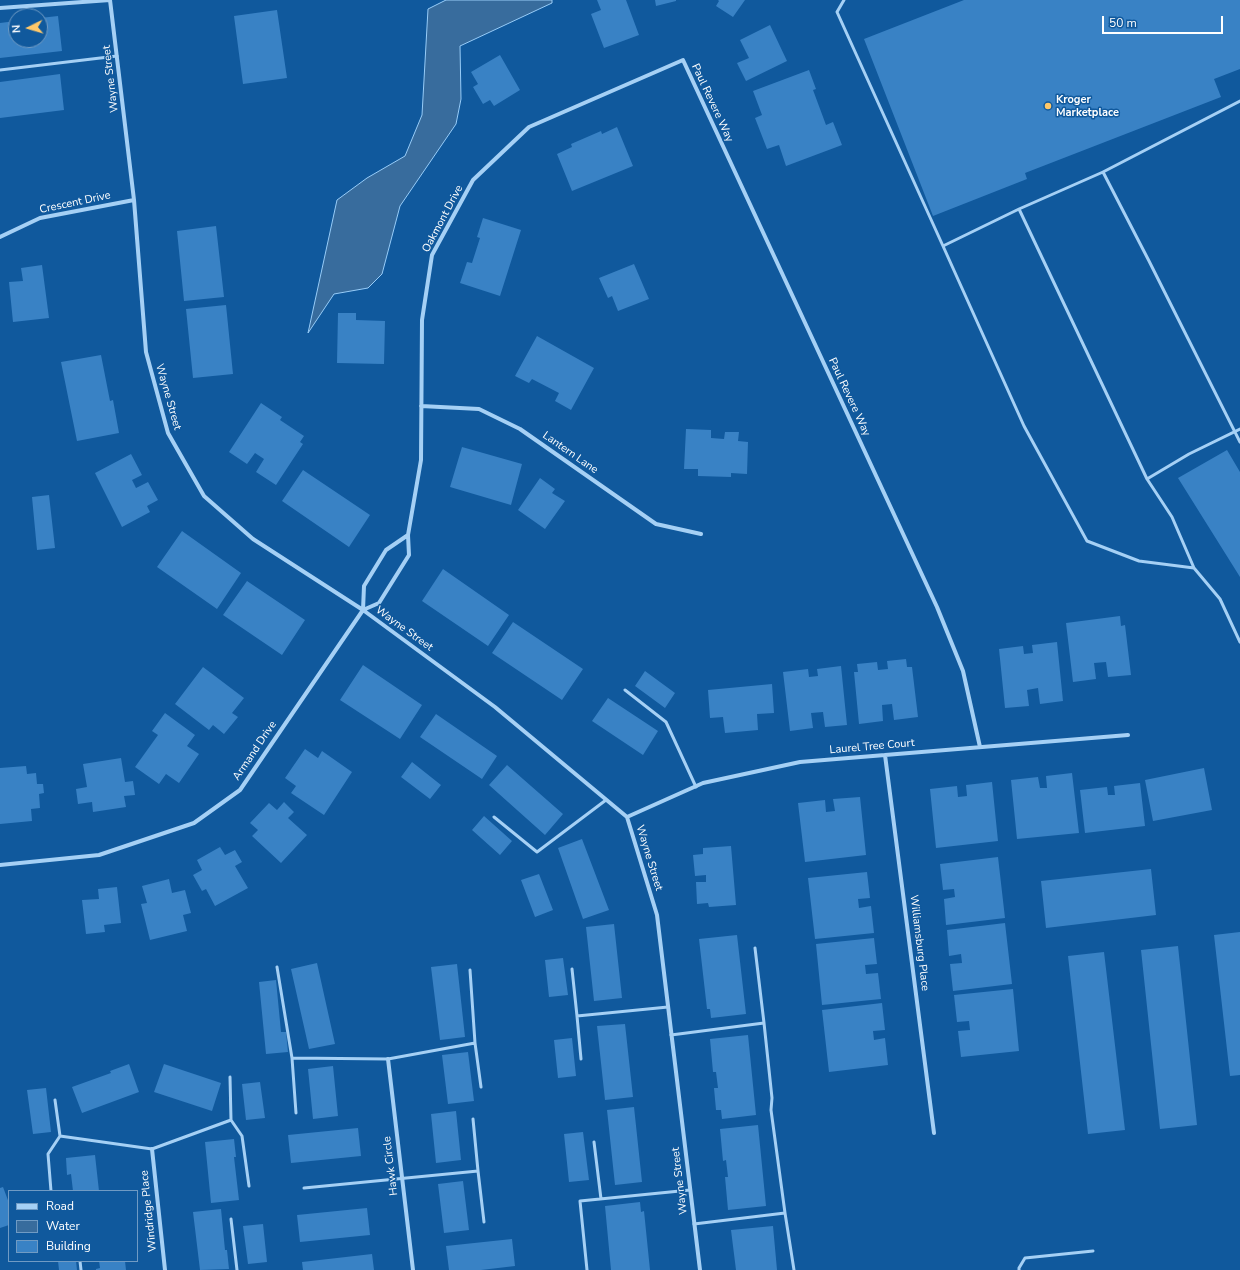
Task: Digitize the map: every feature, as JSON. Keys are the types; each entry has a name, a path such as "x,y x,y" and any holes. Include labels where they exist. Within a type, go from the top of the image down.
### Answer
{"street":[{"path":"0,8 110,0"},
{"name":"Wayne Street","path":"110,0 134,200 146,352 168,432 204,496 253,539 363,610 495,707 627,817 657,915 700,1270"},
{"name":"Oakmont Drive","path":"363,610 379,603 409,555 408,535 421,460 422,320 432,255 473,180 529,127 683,60"},
{"name":"Paul Revere Way","path":"683,60 937,607 963,671 980,747"},
{"name":"Crescent Drive","path":"0,237 40,218 134,200"},
{"name":"Lantern Lane","path":"421,406 479,410 520,429 656,524 701,534"},
{"path":"363,610 364,586 386,550 408,535"},
{"name":"Armand Drive","path":"0,865 99,855 194,823 240,790 363,610"},
{"name":"Laurel Tree Court","path":"627,817 703,783 800,762 1128,735"},
{"name":"Williamsburg Place","path":"885,755 934,1133"},
{"name":"Hawk Circle","path":"388,1060 413,1270"},
{"name":"Windridge Place","path":"152,1149 165,1270"}],"lane":[{"path":"844,0 837,12 942,246 1024,426 1087,541 1139,561 1194,568"},
{"path":"0,70 117,56"},
{"path":"942,246 1019,209 1103,172 1240,101"},
{"path":"1103,172 1240,442"},
{"path":"1019,209 1147,479 1172,517 1194,568 1220,599 1240,642"},
{"path":"1147,479 1189,454 1240,428"},
{"path":"625,690 666,722 696,787"},
{"path":"494,816 537,852 606,800"},
{"path":"755,948 772,1098 771,1110 794,1270"},
{"path":"277,966 292,1058 296,1113"},
{"path":"572,969 581,1059"},
{"path":"470,970 475,1042 481,1087"},
{"path":"577,1016 668,1007"},
{"path":"671,1035 764,1024"},
{"path":"292,1058 388,1060 475,1042"},
{"path":"230,1077 231,1120 242,1136 249,1186"},
{"path":"51,1190 48,1154 60,1136 55,1100"},
{"path":"473,1119 484,1222"},
{"path":"60,1136 152,1149 231,1120"},
{"path":"594,1142 601,1199"},
{"path":"304,1188 478,1171"},
{"path":"587,1270 580,1201 690,1190"},
{"path":"694,1224 785,1213"},
{"path":"231,1219 237,1270"},
{"path":"1020,1270 1019,1268 1025,1258 1093,1252"}],"water":[{"path":"446,0 552,0 552,3 460,46 461,99 456,124 400,206 382,274 368,288 334,294 308,333 337,200 367,178 405,156 422,115 428,9"}],"building":[{"path":"597,0 626,0 639,35 604,48 591,14 601,10"},
{"path":"655,0 676,0 676,1 656,6"},
{"path":"718,0 745,0 733,17 716,6 719,1"},
{"path":"964,0 1240,0 1240,69 1214,79 1221,97 1025,173 1027,179 933,216 864,39"},
{"path":"277,10 287,78 243,84 234,16"},
{"path":"58,16 62,51 0,58 0,23 8,22 8,48 48,48 48,17"},
{"path":"770,25 787,61 746,81 737,63 749,58 740,40"},
{"path":"500,55 520,90 494,106 490,100 483,104 473,87 478,84 471,72"},
{"path":"809,70 816,89 813,90 826,125 833,122 842,145 786,166 779,145 767,149 755,118 762,115 753,91"},
{"path":"60,74 64,110 0,118 0,82"},
{"path":"617,127 633,166 572,191 557,154 572,147 571,144 601,131 602,134"},
{"path":"483,218 521,230 500,296 460,283 467,262 472,263 480,238 477,237"},
{"path":"216,226 224,297 184,301 177,231"},
{"path":"634,264 649,299 618,311 612,296 608,298 599,278"},
{"path":"42,265 49,318 13,322 9,282 23,281 21,268"},
{"path":"226,305 233,374 193,378 186,309"},
{"path":"338,313 356,313 356,320 385,321 384,364 337,363"},
{"path":"537,336 594,368 571,410 555,401 559,393 532,379 529,383 515,376"},
{"path":"101,355 110,401 113,400 119,433 77,441 61,362"},
{"path":"261,403 282,417 280,420 304,436 300,442 303,444 276,485 256,472 264,459 255,453 247,464 229,452"},
{"path":"686,429 711,430 711,438 724,439 725,432 739,432 738,441 748,442 747,474 731,473 731,477 698,476 698,469 684,469"},
{"path":"462,447 522,464 511,505 450,487"},
{"path":"1227,450 1240,472 1240,577 1178,478"},
{"path":"131,454 142,475 132,480 136,488 148,482 158,500 147,506 150,512 122,527 95,473"},
{"path":"303,470 370,515 349,547 282,501"},
{"path":"540,478 555,489 552,493 565,501 545,529 518,510"},
{"path":"49,495 55,548 37,550 32,497"},
{"path":"182,531 241,573 217,609 157,567"},
{"path":"443,569 509,615 488,646 422,601"},
{"path":"247,581 305,620 282,655 223,615"},
{"path":"1120,616 1121,626 1125,625 1131,675 1108,677 1106,662 1094,663 1096,679 1073,682 1066,623"},
{"path":"513,622 583,669 562,700 492,653"},
{"path":"1057,642 1063,701 1040,704 1038,688 1027,690 1029,706 1005,708 999,649 1023,646 1024,654 1033,653 1032,645"},
{"path":"906,659 907,667 912,667 918,717 894,720 892,704 882,705 883,721 859,724 854,672 858,672 857,664 877,662 878,670 888,669 887,661"},
{"path":"363,665 422,705 400,739 340,700"},
{"path":"841,666 847,725 825,727 823,712 811,713 813,728 790,731 783,672 808,669 809,677 818,676 817,669"},
{"path":"203,667 244,698 232,713 238,717 224,734 213,725 209,730 175,704"},
{"path":"645,671 675,693 665,708 635,686"},
{"path":"772,684 774,713 757,714 758,730 725,733 723,717 710,718 708,690"},
{"path":"608,698 658,731 643,755 592,721"},
{"path":"165,713 195,735 187,746 199,754 179,783 166,774 159,784 135,767 158,735 152,731"},
{"path":"436,714 497,756 482,779 420,737"},
{"path":"305,749 318,758 322,751 352,772 324,815 291,793 296,786 285,778"},
{"path":"121,758 125,782 133,781 135,795 124,796 126,807 93,812 92,802 78,804 76,789 87,787 83,764"},
{"path":"412,762 441,785 430,799 401,777"},
{"path":"507,765 563,814 545,835 489,785"},
{"path":"26,766 27,774 36,773 37,784 43,784 44,793 39,794 40,808 31,809 32,821 0,824 0,768"},
{"path":"1204,768 1212,810 1153,821 1145,780"},
{"path":"1072,773 1079,833 1017,839 1011,780 1038,777 1040,788 1047,788 1046,776"},
{"path":"992,782 998,841 936,848 930,789 957,786 958,797 967,796 966,785"},
{"path":"1140,783 1145,826 1085,833 1080,790 1107,787 1108,795 1115,795 1114,786"},
{"path":"860,797 866,855 805,862 798,803 825,800 826,812 835,811 833,799"},
{"path":"284,802 294,812 288,818 307,835 281,863 252,836 258,830 250,823 269,803 277,810"},
{"path":"484,816 512,841 500,855 472,830"},
{"path":"582,839 609,910 583,919 558,848"},
{"path":"731,846 736,905 709,907 708,903 697,904 696,882 706,882 706,875 695,876 693,855 703,854 703,848"},
{"path":"220,847 225,855 235,850 242,862 235,866 248,888 215,906 206,889 202,891 193,875 202,870 197,860"},
{"path":"998,857 1005,918 946,925 944,899 955,897 954,889 943,890 940,864"},
{"path":"1151,869 1156,915 1046,928 1041,881"},
{"path":"867,872 870,898 858,899 859,908 871,906 874,933 815,939 808,878"},
{"path":"539,874 553,910 535,917 521,880"},
{"path":"169,879 172,893 185,890 191,913 183,915 187,931 150,940 141,904 147,903 142,886"},
{"path":"117,887 121,923 104,925 105,932 86,934 82,900 99,899 98,889"},
{"path":"1005,923 1012,984 953,991 950,964 962,963 961,954 949,956 947,930"},
{"path":"614,924 622,998 594,1001 586,927"},
{"path":"1240,932 1240,1075 1230,1076 1214,935"},
{"path":"737,935 746,1014 711,1018 710,1009 707,1009 699,939"},
{"path":"874,938 877,964 865,965 866,974 878,973 881,999 822,1005 816,944"},
{"path":"1178,946 1197,1125 1160,1129 1141,950"},
{"path":"1104,952 1125,1130 1088,1134 1068,956"},
{"path":"563,958 568,995 549,997 545,960"},
{"path":"317,963 335,1044 309,1049 291,969"},
{"path":"457,964 465,1037 440,1040 431,967"},
{"path":"276,980 281,1032 286,1032 288,1052 266,1054 259,982"},
{"path":"1013,989 1019,1051 961,1057 958,1031 970,1030 969,1021 957,1022 954,995"},
{"path":"882,1003 885,1030 873,1031 874,1040 885,1038 888,1065 829,1072 822,1010"},
{"path":"625,1024 633,1097 605,1100 597,1026"},
{"path":"748,1035 756,1115 722,1119 721,1110 716,1110 714,1088 718,1088 716,1072 713,1072 710,1039"},
{"path":"572,1038 576,1076 558,1078 554,1040"},
{"path":"468,1052 474,1101 448,1104 442,1055"},
{"path":"129,1064 139,1092 82,1113 72,1087 111,1073 110,1071"},
{"path":"164,1064 221,1083 212,1111 154,1092"},
{"path":"333,1066 338,1116 313,1119 308,1069"},
{"path":"260,1082 265,1118 246,1120 242,1084"},
{"path":"46,1088 51,1132 33,1134 27,1090"},
{"path":"634,1107 642,1182 615,1185 607,1110"},
{"path":"456,1111 461,1160 436,1163 431,1114"},
{"path":"758,1125 766,1206 728,1210 725,1177 728,1177 726,1160 723,1161 720,1129"},
{"path":"358,1128 361,1156 291,1163 288,1135"},
{"path":"583,1132 589,1180 569,1182 564,1134"},
{"path":"234,1139 236,1157 234,1157 239,1200 211,1203 205,1142"},
{"path":"95,1155 99,1190 73,1190 71,1174 67,1175 66,1158"},
{"path":"463,1181 469,1230 444,1233 438,1184"},
{"path":"3,1187 8,1200 8,1225 0,1228 0,1188"},
{"path":"640,1202 641,1212 644,1211 650,1270 611,1270 605,1206"},
{"path":"367,1208 370,1235 300,1242 297,1215"},
{"path":"221,1209 225,1250 227,1250 229,1269 200,1270 193,1212"},
{"path":"263,1224 267,1262 248,1264 243,1226"},
{"path":"773,1226 777,1270 736,1270 731,1230"},
{"path":"512,1239 515,1266 481,1270 449,1270 446,1246"},
{"path":"372,1254 374,1270 303,1270 302,1262"},
{"path":"58,1262 76,1262 77,1270 59,1270"},
{"path":"99,1262 125,1262 126,1270 96,1270 100,1268"}],"place":[{"name":"Kroger Marketplace","path":"1048,106"}]}
